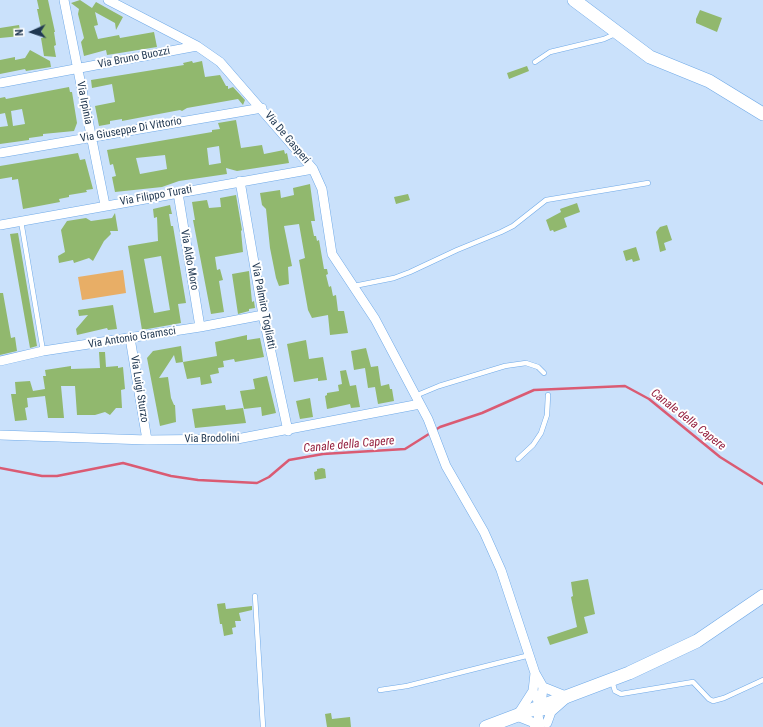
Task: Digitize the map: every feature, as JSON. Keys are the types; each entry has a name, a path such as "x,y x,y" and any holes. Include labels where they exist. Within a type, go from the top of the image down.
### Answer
{"main road":[{"path":"574,0 650,56 709,81 763,114"},
{"path":"486,727 612,681 697,641 763,596"}],"street":[{"name":"Via Irpinia","path":"64,0 105,205"},
{"name":"Via De Gasperi","path":"108,0 197,46 220,62 262,108 313,169 322,189 332,254 375,319 428,419 446,466 484,532 498,564 535,673"},
{"name":"Via Bruno Buozzi","path":"0,83 197,46"},
{"name":"Via Giuseppe Di Vittorio","path":"0,153 91,136 262,108"},
{"name":"Via Filippo Turati","path":"0,225 313,169"},
{"name":"Via Palmiro Togliatti","path":"240,181 263,315 288,431"},
{"name":"Via Aldo Moro","path":"178,193 200,327"},
{"name":"Via Antonio Gramsci","path":"0,361 43,351 200,327 263,315"},
{"name":"Via Luigi Sturzo","path":"130,338 147,440"},
{"name":"Via Brodolini","path":"0,435 147,440 237,439 288,431 420,404"},
{"path":"535,673 543,687 541,706 538,714 545,726"},
{"path":"535,673 533,692 517,716 532,722 536,727"},
{"path":"543,687 568,696 551,712 545,726"},
{"path":"533,692 541,706"}],"lane":[{"path":"535,62 550,52 604,39 618,32"},
{"path":"354,286 394,278 501,232 513,226 546,200 648,183"},
{"path":"20,221 43,351"},
{"path":"416,396 439,386 505,366 526,362 538,367 544,373"},
{"path":"518,458 533,445 541,433 547,415 548,395"},
{"path":"255,596 263,727"},
{"path":"380,690 407,686 530,655"},
{"path":"612,681 615,691 621,694 693,682 708,699 713,700 724,698 763,680"}],"shaded area":[{"path":"123,270 126,293 82,300 78,277"}],"building":[{"path":"37,0 48,0 55,32 56,45 54,46 56,57 44,56 41,38 43,38 37,9 39,9"},
{"path":"80,0 92,8 96,2 123,17 116,30 115,23 95,12 98,25 94,26 98,39 119,35 120,38 154,32 157,47 107,55 106,50 84,56 81,42 84,38 78,14 79,9 71,3"},
{"path":"700,10 722,18 717,32 696,23"},
{"path":"19,25 21,36 0,38 0,28"},
{"path":"30,50 50,61 51,67 26,71 25,69 0,74 0,60 15,57 15,60 25,58"},
{"path":"192,61 193,63 202,61 205,77 220,75 226,86 228,86 228,89 233,87 245,100 243,105 238,99 187,108 182,111 180,110 122,121 122,119 110,121 110,124 99,126 95,106 115,102 112,84 92,88 91,80 184,65 183,63"},
{"path":"527,66 529,71 509,79 507,73"},
{"path":"69,87 70,92 72,92 77,123 74,131 43,134 43,136 29,138 29,140 0,144 0,127 8,126 5,113 0,114 0,98 5,97 6,99","holes":["22,109 25,124 13,126 11,111"]},
{"path":"236,120 241,148 262,145 264,154 284,150 285,154 287,153 289,163 237,171 226,168 227,174 179,181 162,187 115,192 112,177 116,176 113,164 110,165 107,150 212,132 212,130 220,129 218,123","holes":["219,146 221,163 209,165 207,148","165,155 167,169 140,174 136,158"]},
{"path":"78,153 80,160 85,159 93,189 86,190 87,192 69,195 69,197 59,199 60,202 23,209 18,179 12,180 12,177 0,179 0,166"},
{"path":"310,184 315,221 311,221 314,236 316,236 317,241 319,240 324,269 327,269 328,274 326,275 329,287 331,286 333,296 336,295 338,311 344,311 348,333 330,335 328,315 312,318 308,310 299,260 305,258 299,224 284,226 292,266 288,267 289,284 279,286 276,278 270,248 266,209 262,205 260,193 280,190 281,198 294,195 293,188"},
{"path":"408,194 410,200 396,204 394,197"},
{"path":"236,195 242,230 243,252 215,257 217,270 220,269 223,280 219,281 224,312 211,314 193,220 195,220 192,202 207,200 209,208 221,207 220,198"},
{"path":"577,203 580,212 564,218 567,227 554,232 553,230 550,231 546,220 561,212 560,209"},
{"path":"170,205 172,214 169,214 171,226 173,226 186,303 178,304 181,323 142,330 128,246 158,241 157,217 154,218 153,209","holes":["161,256 170,310 154,313 144,259"]},
{"path":"115,213 118,231 110,231 111,234 104,241 93,261 89,258 74,263 73,260 59,263 58,256 65,252 61,230 67,221 86,218 91,221 112,218"},
{"path":"667,225 672,240 664,243 666,250 660,252 656,232 660,227"},
{"path":"18,233 37,346 30,348 10,234"},
{"path":"636,247 640,260 633,262 632,259 626,261 623,251"},
{"path":"249,271 252,302 254,301 255,308 238,314 232,274"},
{"path":"0,293 3,293 11,338 15,337 17,351 0,355"},
{"path":"113,305 117,329 108,330 107,328 77,335 76,329 88,315 79,316 78,310"},
{"path":"247,335 247,340 260,338 264,357 235,362 234,359 223,361 224,367 218,368 219,373 210,375 212,383 201,385 200,377 187,379 183,362 217,356 215,342"},
{"path":"306,340 309,359 323,357 327,380 318,381 318,378 294,382 287,344"},
{"path":"181,346 183,362 176,363 174,355 159,378 168,377 171,398 175,405 176,422 160,426 147,358 153,351"},
{"path":"366,348 371,367 378,366 381,386 389,384 390,389 392,389 394,401 378,404 375,387 368,388 365,368 354,370 351,351"},
{"path":"99,352 105,352 106,367 123,367 125,389 121,390 122,408 116,408 110,415 105,412 95,415 77,415 75,386 61,386 64,418 48,418 45,396 27,398 28,407 25,408 27,420 15,421 11,394 16,394 15,382 30,381 33,391 45,389 43,376 46,376 45,370 71,366 71,369 100,368"},
{"path":"346,370 350,386 356,385 360,407 351,408 350,404 327,409 325,396 327,393 339,391 338,385 342,384 340,371"},
{"path":"267,376 276,413 262,416 261,407 244,409 240,391 255,389 253,379"},
{"path":"310,398 313,417 300,419 296,401"},
{"path":"225,405 226,410 243,408 246,423 195,428 192,409"},
{"path":"317,469 325,469 326,478 315,480 314,472 317,471"},
{"path":"588,579 595,614 584,617 588,633 550,645 547,637 577,627 571,597 573,596 571,582"},
{"path":"225,603 226,609 252,606 252,610 239,613 241,621 235,621 236,627 232,628 233,634 224,636 222,624 220,624 217,604"},
{"path":"331,713 332,719 350,717 351,727 327,727 325,714"}],"waterway":[{"name":"Canale della Capere","path":"0,468 42,476 57,476 123,463 171,476 198,480 257,483 269,477 289,460 323,454 405,449 440,427 482,413 534,390 625,386 649,399 720,457 763,484"}]}
